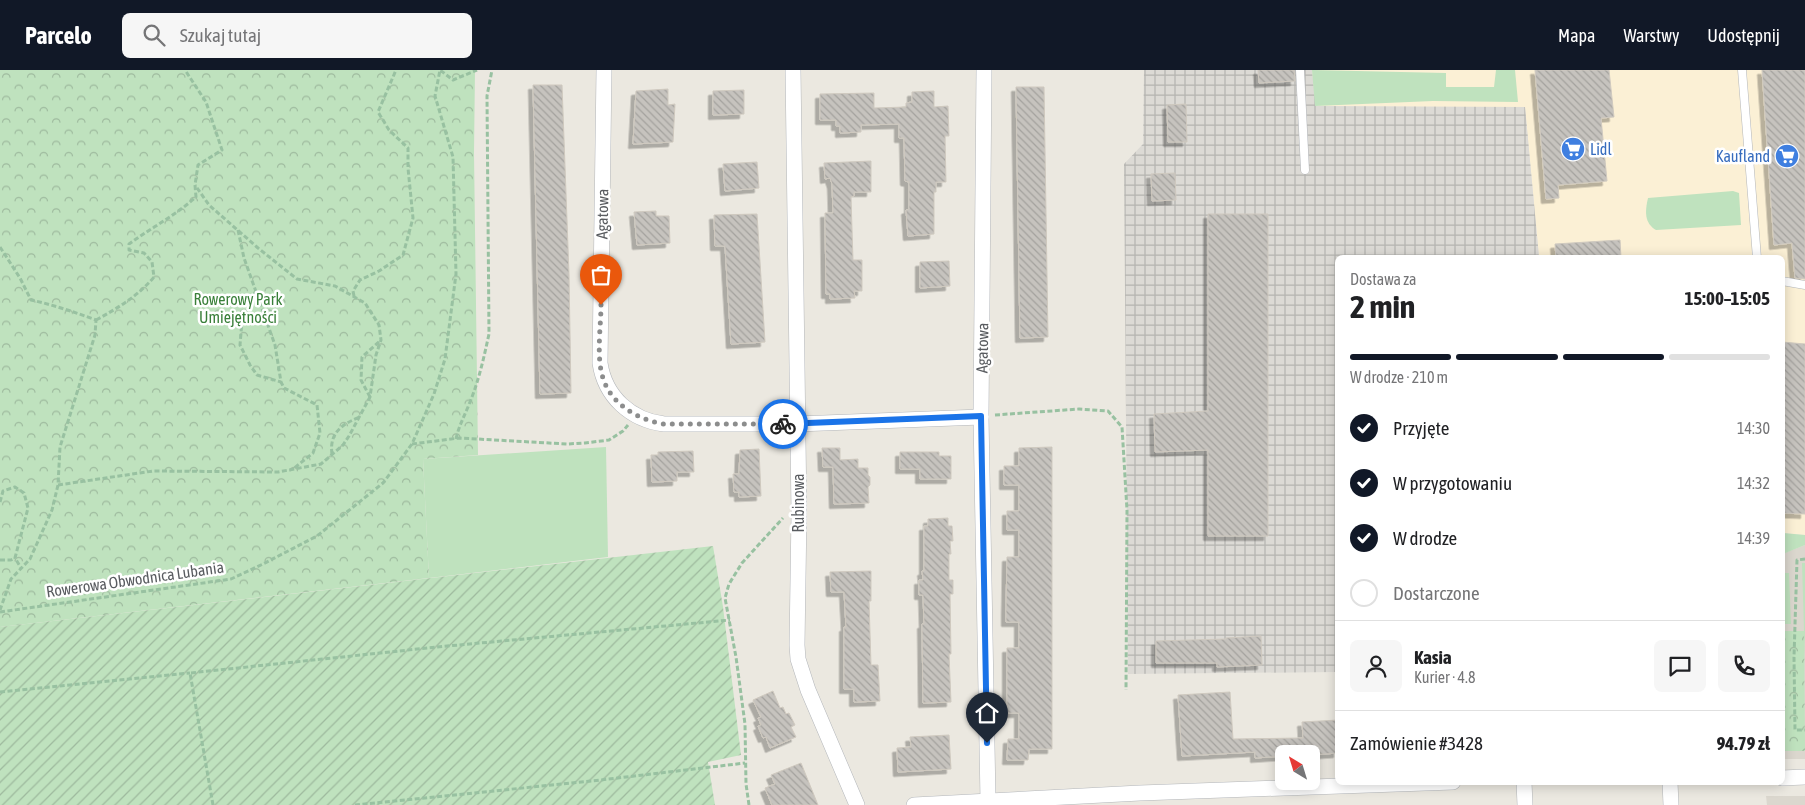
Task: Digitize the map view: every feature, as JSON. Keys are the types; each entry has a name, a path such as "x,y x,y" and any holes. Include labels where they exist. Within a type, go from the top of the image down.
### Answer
{"street":[{"name":"Agatowa","path":"604,70 600,363 607,387 631,412"},
{"name":"Rubinowa","path":"793,70 799,513 798,659 808,690 857,805"},
{"name":"Agatowa","path":"984,70 981,416 988,800"},
{"path":"631,412 653,422 664,424 797,424 981,416"},
{"path":"1785,778 1805,777"},
{"path":"914,805 988,800 1140,799 1360,785"},
{"path":"1524,785 1525,805"},
{"path":"1670,785 1671,805"}],"lane":[{"path":"1300,70 1305,170"},
{"path":"1742,70 1757,255"},
{"path":"1785,282 1805,285"}],"path":[{"path":"0,247 20,278 31,300 63,307 69,312 96,320 118,308 142,291 154,277 152,262 144,253 129,250 129,244 150,228 185,208 196,197 195,185 198,164 222,150 206,102 185,70"},
{"path":"354,297 353,291 360,280 379,271 403,255 414,218 408,168 408,148 390,130 378,112 396,70"},
{"path":"440,70 453,80 477,70"},
{"name":"Rowerowa Obwodnica Lubania","path":"0,611 231,579 317,536 382,483 412,444 434,394 445,359 456,274 453,157 435,96 440,70"},
{"path":"456,439 459,426 470,402 483,364 489,334 487,96 492,70"},
{"path":"58,485 153,472 278,472 321,464 343,445 370,397 376,355 381,340 379,325 365,303 335,286 297,278 258,248 209,205 195,185"},
{"path":"238,230 244,258 275,345 281,382 284,388 317,405 320,433 313,453 293,469"},
{"path":"256,292 250,308 242,321 240,345 257,375 281,382"},
{"path":"0,611 11,579 30,559 52,510 58,485 60,447 95,335 96,320"},
{"path":"370,397 361,380 362,357 381,340"},
{"path":"981,416 1079,409 1108,411 1122,427 1127,510 1126,690"},
{"path":"412,444 456,439 567,444 609,440 624,431 631,412"},
{"path":"332,454 331,446 338,429 360,417"},
{"path":"58,485 107,479"},
{"path":"0,502 3,491 15,487 24,493 28,508 15,558 21,568"},
{"path":"749,805 746,784 745,724 725,598 729,584 742,563 786,514 799,513"},
{"path":"0,560 15,558"},
{"path":"1805,559 1796,560 1794,657 1795,730 1805,730"},
{"path":"0,692 417,649 730,620"},
{"path":"190,672 213,805"},
{"path":"355,805 592,781 745,763"}],"shaded area":[{"path":"1144,70 1312,70 1316,106 1525,107 1539,255 1335,255 1335,672 1128,674 1124,164 1143,144"},
{"path":"1312,70 1805,70 1805,535 1785,533 1785,255 1539,255 1525,108 1315,106"},
{"path":"1805,545 1805,759 1785,759 1785,553"},
{"path":"1766,796 1805,796 1805,805 1767,805"}],"green space":[{"name":"Rowerowy Park Umiejętności","path":"0,70 475,70 474,153 478,455 423,459 429,578 0,627"},
{"path":"1312,70 1446,73 1446,87 1494,87 1496,70 1515,70 1518,102 1433,101 1315,106"},
{"path":"1733,191 1739,193 1741,225 1656,230 1647,220 1648,198"},
{"path":"606,447 608,557 429,578 423,459"},
{"path":"1785,533 1805,535 1805,545 1785,553"},
{"path":"713,546 723,607 741,755 708,762 715,805 0,805 0,627"},
{"path":"1802,563 1805,563 1805,665"},
{"path":"1785,573 1789,573 1791,624 1785,624"},
{"path":"1785,631 1804,631 1805,751 1785,751"}],"building":[{"path":"1258,70 1294,70 1295,81 1259,83"},
{"name":"Lidl","path":"1535,70 1609,70 1614,117 1601,118 1607,181 1558,185 1559,198 1546,199"},
{"name":"Kaufland","path":"1762,70 1805,70 1805,279 1795,278 1792,243 1774,245"},
{"path":"533,85 562,85 571,393 540,394"},
{"path":"1016,87 1044,87 1048,337 1020,338"},
{"path":"668,89 668,105 675,104 673,142 633,144 636,91"},
{"path":"744,90 744,114 713,115 713,91"},
{"path":"934,91 934,107 948,106 949,136 945,136 946,182 936,182 936,192 934,192 934,234 908,236 906,210 909,209 909,182 905,181 904,138 899,138 899,124 861,125 861,132 840,133 840,126 836,126 836,120 820,120 820,94 874,93 874,108 906,107 906,103 912,102 912,92"},
{"path":"1186,104 1187,142 1168,142 1167,105"},
{"path":"871,161 871,192 854,192 854,196 851,197 853,260 862,260 862,291 854,291 855,298 830,299 830,294 826,294 825,213 833,213 832,184 830,178 825,179 824,163"},
{"path":"757,162 759,188 725,191 723,164"},
{"path":"1175,173 1176,200 1152,201 1151,174"},
{"path":"656,211 656,216 669,216 670,243 637,245 634,212"},
{"path":"757,214 765,342 731,344 725,246 715,246 714,215"},
{"path":"1208,214 1268,214 1268,536 1208,536 1208,450 1155,452 1154,414 1208,411"},
{"path":"1620,240 1621,255 1556,255 1555,244"},
{"path":"949,261 950,286 920,288 920,262"},
{"path":"1785,342 1805,344 1805,514 1785,513"},
{"path":"1052,447 1052,749 1029,749 1028,760 1007,760 1008,739 1019,739 1019,713 1007,713 1007,648 1019,648 1019,622 1006,622 1006,610 1007,557 1019,557 1019,530 1007,530 1007,511 1019,511 1019,485 1004,485 1004,466 1019,466 1019,448"},
{"path":"822,448 840,448 840,460 858,459 858,468 868,468 868,475 870,477 870,485 868,487 869,503 834,504 833,467 823,467"},
{"path":"759,449 761,496 739,497 739,492 734,492 733,474 739,474 740,450"},
{"path":"693,451 694,472 677,472 677,481 652,482 651,455 658,455 658,452"},
{"path":"900,452 939,452 939,456 951,456 951,479 920,479 920,469 900,469"},
{"path":"948,518 948,526 952,526 953,541 950,541 951,554 949,554 949,580 953,580 953,594 950,594 951,654 949,654 951,702 923,703 922,624 924,624 923,595 919,595 919,580 923,580 922,571 924,571 924,526 928,526 928,519"},
{"path":"871,571 871,601 869,601 871,665 878,665 880,701 854,702 854,689 844,689 844,627 846,627 844,592 831,592 830,572"},
{"path":"1261,636 1262,665 1217,667 1217,663 1156,663 1156,641"},
{"path":"773,691 780,708 783,707 786,714 789,713 795,725 791,727 796,737 770,748 766,737 763,738 758,726 761,725 758,718 761,717 753,700"},
{"path":"1230,692 1233,739 1303,738 1302,722 1335,720 1335,753 1320,754 1320,745 1275,745 1275,757 1255,758 1255,752 1182,756 1178,695"},
{"path":"949,735 951,769 898,772 897,748 911,747 910,737"},
{"path":"801,763 818,805 772,805 765,788 775,784 771,775"}],"way so far":[{"path":"601,305 600,363 603,378 607,387 626,409 645,420 664,424 783,424"}],"place":[{"name":"Lidl","path":"1573,149"},
{"name":"Kaufland","path":"1787,156"}],"route":[{"path":"783,424 981,416 987,743"}]}
